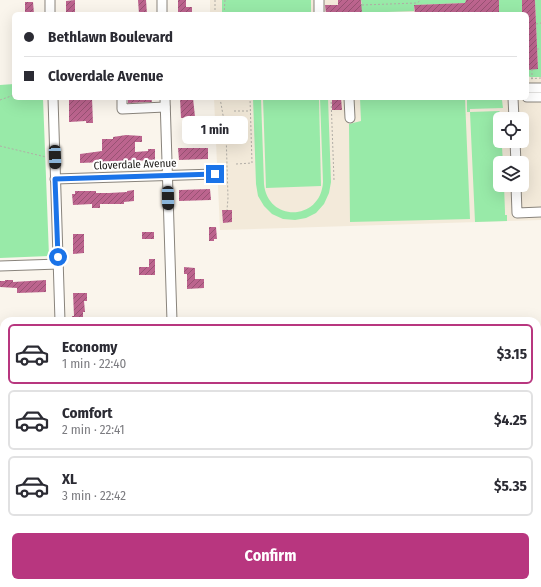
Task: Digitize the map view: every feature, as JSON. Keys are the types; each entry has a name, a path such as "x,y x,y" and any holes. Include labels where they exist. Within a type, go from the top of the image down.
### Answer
{"street":[{"path":"50,0 50,12"},
{"path":"162,0 162,12"},
{"path":"318,0 319,12"},
{"path":"529,97 541,97"},
{"path":"53,100 60,317"},
{"path":"122,100 122,109 165,103 172,317"},
{"path":"349,100 350,118"},
{"path":"513,100 514,112"},
{"name":"Cloverdale Avenue","path":"55,179 215,174"},
{"path":"516,192 518,213 541,212"},
{"path":"0,266 58,264"}],"path":[{"path":"215,0 215,12"},
{"path":"224,12 225,0"},
{"path":"362,5 417,3 421,0"},
{"path":"536,24 541,23"},
{"path":"532,69 534,87"},
{"path":"529,79 541,78"},
{"path":"0,100 12,96"},
{"path":"220,100 226,132 227,210"},
{"path":"236,164 252,163 250,100"},
{"path":"331,100 334,180"},
{"path":"234,111 250,111"},
{"path":"0,146 46,157"}],"shaded area":[{"path":"210,0 541,0 541,220 220,230 214,100 529,100 529,12 210,12"}],"green space":[{"path":"222,0 311,0 311,12 222,12"},
{"path":"361,0 466,0 465,3 414,5 414,11 360,12 359,4 362,4"},
{"path":"499,0 522,0 522,12 499,12"},
{"path":"535,0 541,0 541,77 529,76 529,69 538,69"},
{"path":"12,84 12,100 43,100 49,256 0,258 0,85"},
{"path":"253,100 261,100 264,184 268,197 275,206 284,211 294,212 305,210 314,204 320,195 323,182 320,100 328,100 331,182 329,193 324,204 316,213 306,218 295,220 283,219 272,214 264,206 258,196 256,184"},
{"path":"263,100 319,100 321,186 266,188"},
{"path":"360,100 465,100 470,219 350,222 349,124 361,121"},
{"path":"467,100 502,100 503,108 470,109 470,112 467,112"},
{"path":"499,111 500,112 493,112 493,148 502,148 503,156 493,156 493,192 504,192 505,215 507,215 507,221 475,222 470,112"}],"building":[{"path":"75,0 75,12 66,12 66,1"},
{"path":"138,0 146,0 147,12 139,12"},
{"path":"178,0 186,0 186,7 192,7 192,12 178,12"},
{"path":"338,0 361,0 362,12 326,12 325,5 338,5"},
{"path":"466,0 499,0 499,12 415,12 414,5 465,3"},
{"path":"522,0 535,0 538,69 529,70 529,12 522,12"},
{"path":"25,2 33,2 34,12 25,12"},
{"path":"69,100 92,100 93,123 86,123 86,121 69,122"},
{"path":"128,100 152,100 152,102 128,103"},
{"path":"180,100 193,100 195,117 181,118"},
{"path":"332,100 341,100 342,110 332,110"},
{"path":"126,135 142,136 142,142 135,142 135,152 155,149 155,160 80,163 80,154 102,151 102,139 113,139 113,137"},
{"path":"178,148 208,148 208,159 179,160"},
{"path":"210,189 211,200 179,201 179,190"},
{"path":"134,190 134,201 124,202 124,204 100,204 100,208 92,208 92,204 73,205 72,194 75,194 75,191 96,191 96,193 109,193"},
{"path":"222,210 232,210 232,222 223,223"},
{"path":"209,227 216,227 217,239 214,239 214,241 209,241"},
{"path":"142,232 154,232 154,239 142,239"},
{"path":"73,234 84,234 84,253 73,254"},
{"path":"149,259 155,259 155,275 139,275 139,267 149,267"},
{"path":"184,267 195,268 195,279 204,279 204,288 187,289 187,274 184,274"},
{"path":"13,280 13,282 46,280 46,292 17,293 17,288 0,287 0,281"},
{"path":"73,293 87,293 87,301 84,301 85,312 83,312 83,317 72,317 74,316"}],"route":[{"path":"58,257 55,179 215,174"}]}
